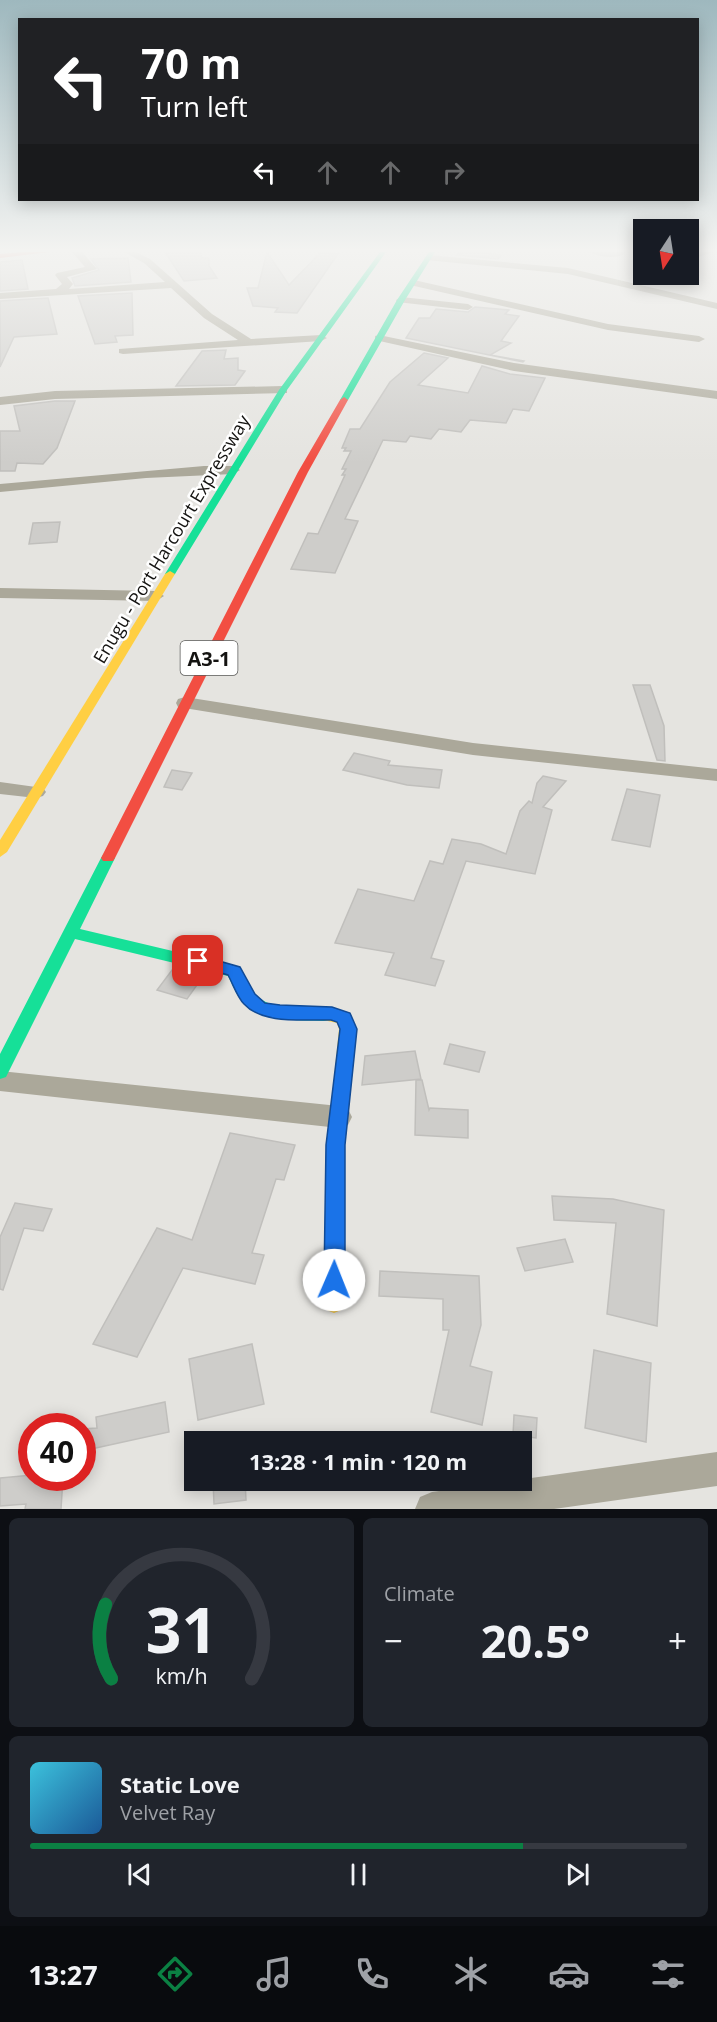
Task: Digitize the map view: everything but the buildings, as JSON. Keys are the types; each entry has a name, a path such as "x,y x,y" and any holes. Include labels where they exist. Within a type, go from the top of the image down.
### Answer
{"main road":[{"name":"Enugu - Port Harcourt Expressway","path":"0,852 283,390 332,322"},
{"name":"A3-1","path":"0,1072 303,472 388,322"},
{"path":"69,932 234,971 249,999 260,1008 280,1012 332,1014 344,1018 348,1029 336,1145 334,1303"}],"street":[{"path":"218,322 248,342"},
{"path":"588,322 699,339"},
{"path":"123,351 321,338"},
{"path":"379,338 514,367 717,395"},
{"path":"0,401 55,395 283,390"},
{"path":"0,489 155,471 233,470"},
{"path":"0,593 156,596"},
{"path":"185,703 473,750 717,775"},
{"path":"0,788 36,792"},
{"path":"0,1081 339,1117"},
{"path":"432,1509 717,1469"}],"traffic: fast":[{"path":"170,574 283,390 332,322"},
{"path":"344,400 388,322"},
{"path":"0,1072 108,858"},
{"path":"69,932 234,971 245,993 258,1006 281,1012 329,1015"}],"traffic: slow":[{"path":"0,852 170,574"},
{"path":"329,1015 344,1018 348,1029 336,1145 334,1303"}],"traffic: jam":[{"path":"108,858 303,472 344,400"}],"route":[{"path":"198,961 234,971 249,999 260,1008 280,1012 332,1014 344,1018 348,1029 336,1145 334,1280"}]}
